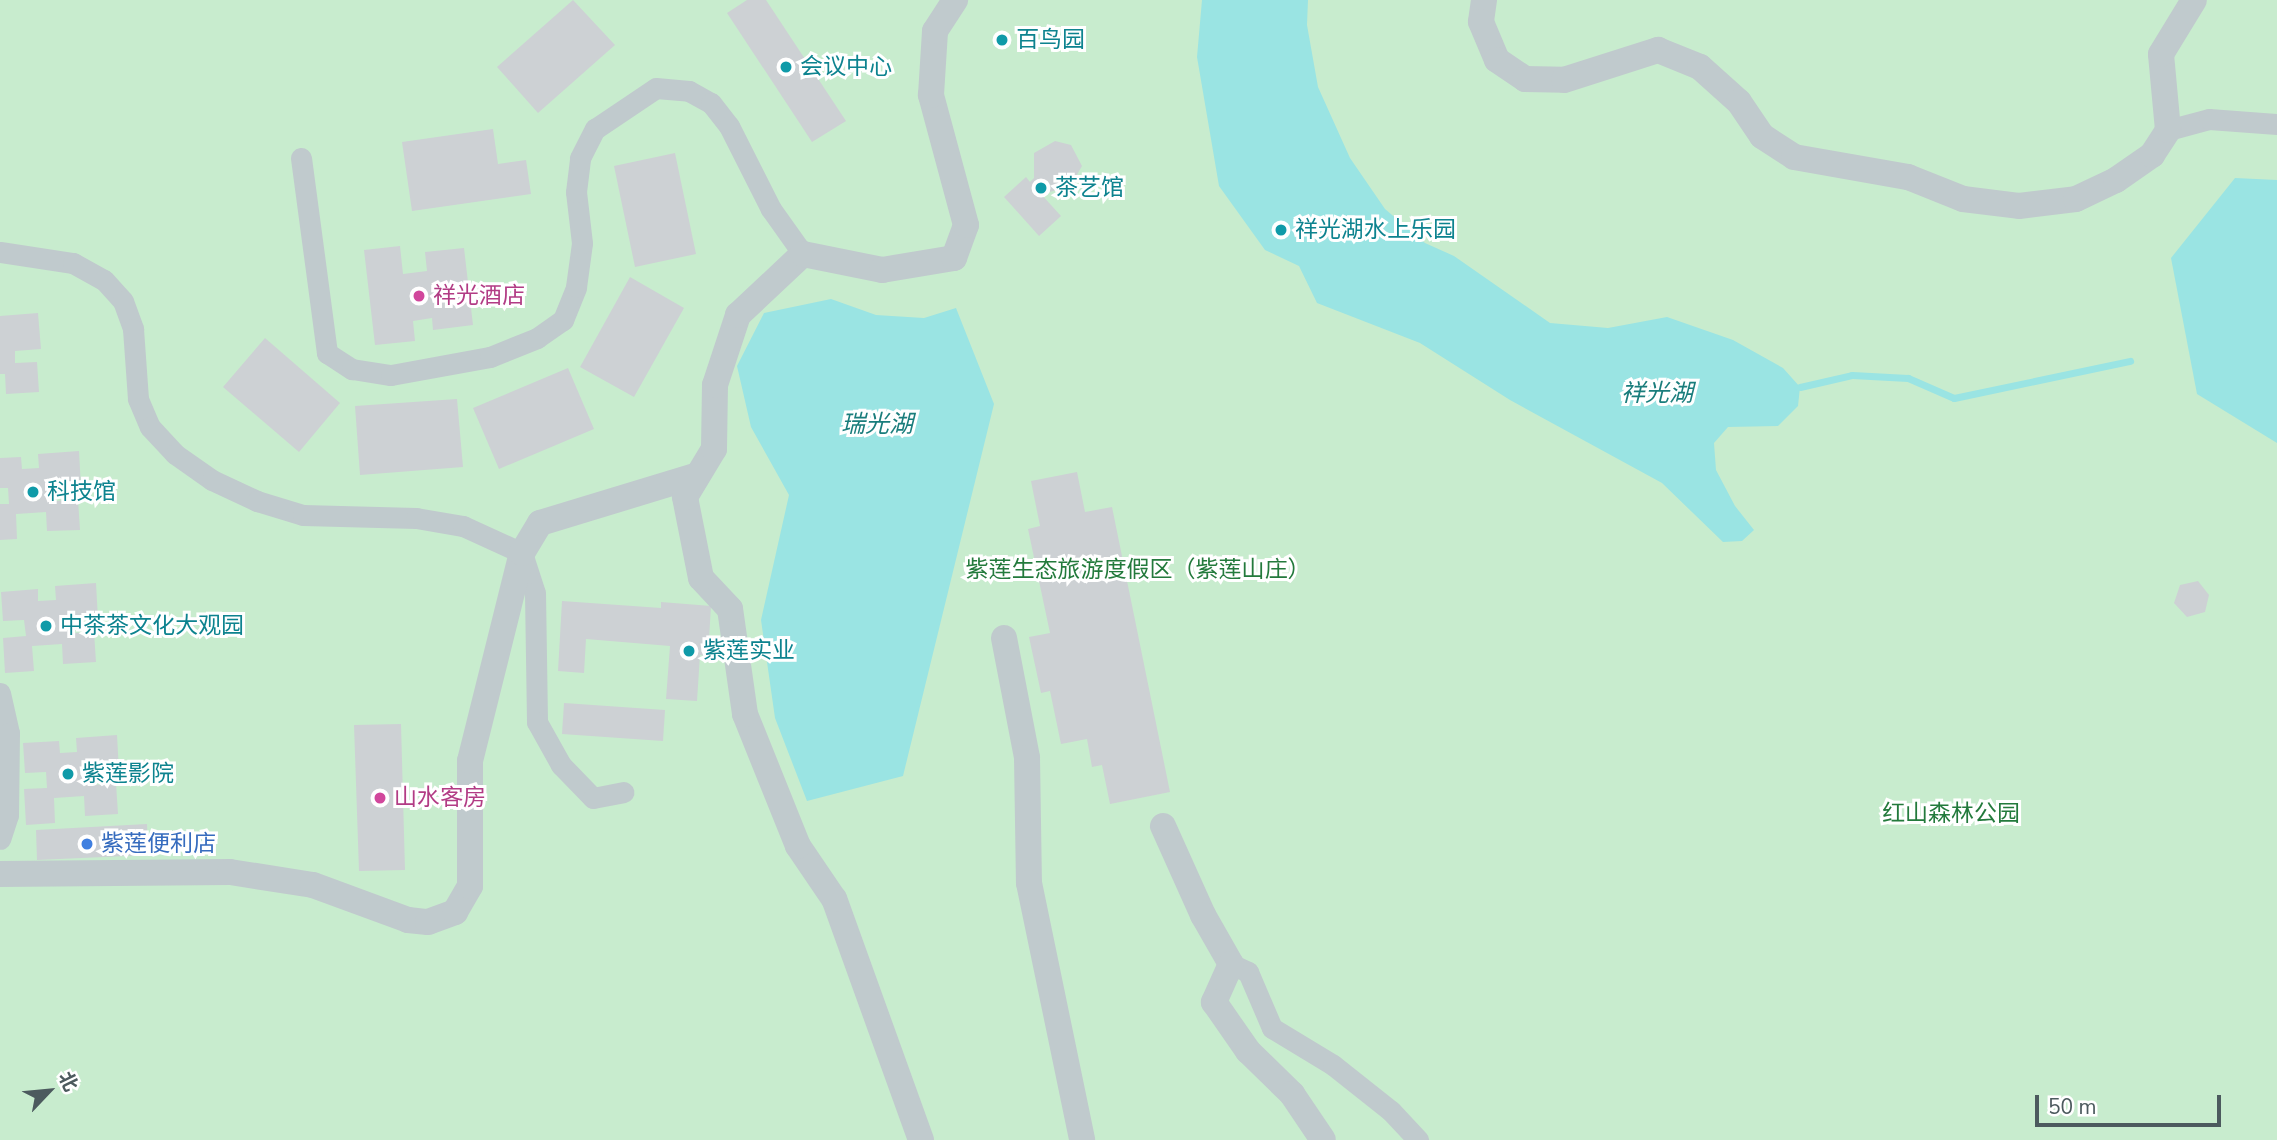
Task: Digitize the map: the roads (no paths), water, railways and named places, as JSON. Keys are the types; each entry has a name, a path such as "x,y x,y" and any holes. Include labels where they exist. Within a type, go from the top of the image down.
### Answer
{"street":[{"path":"301,158 327,354 352,369 391,375 490,356 537,338 563,320 576,287 582,243 576,192 580,158 595,129 656,88 689,91 710,103 729,126 771,209 803,254 882,270 954,258 966,225 931,95 935,31 956,0"},
{"path":"1484,0 1481,22 1497,60 1525,79 1564,80 1658,50 1700,67 1739,102 1762,136 1794,157 1908,177 1963,199 2019,206 2076,199 2116,180 2152,155 2168,130 2161,54 2194,0"},
{"path":"2168,130 2209,119 2277,124"},
{"path":"0,252 73,264 104,280 122,300 133,329 138,400 150,427 175,454 212,480 257,501 303,515 416,519 463,526 522,552 535,593 537,722 561,765 593,798 623,792"},
{"path":"803,254 738,315 715,385 714,449 695,476 685,497 701,578 730,609 745,714 798,846 834,899 921,1140"},
{"path":"0,874 230,872 313,885 408,920 428,922 455,912 470,886 470,761 522,552 540,523 695,476"},
{"path":"1004,638 1027,758 1029,883 1082,1140"},
{"path":"0,692 9,733 8,815 0,839"},
{"path":"1163,826 1203,915 1231,964 1248,972 1272,1028 1333,1065 1391,1111 1418,1140"},
{"path":"1231,964 1214,1002 1248,1051 1292,1094 1323,1140"}],"water":[{"name":"祥光湖","path":"1202,0 1308,0 1307,25 1318,87 1350,158 1385,209 1425,243 1454,256 1550,323 1608,328 1667,317 1733,340 1783,368 1800,387 1798,406 1778,426 1728,427 1714,443 1716,470 1735,506 1754,530 1742,541 1723,542 1662,483 1510,400 1420,343 1317,303 1299,266 1265,250 1219,186 1197,57"},
{"path":"2235,178 2277,180 2277,443 2197,394 2171,258"},
{"name":"瑞光湖","path":"831,299 876,315 924,318 956,308 994,404 903,776 807,801 775,718 761,620 789,495 751,427 737,366 764,313"}],"waterway":[{"path":"1800,387 1852,375 1908,378 1954,398 2130,361"}],"place":[{"name":"百鸟园","path":"1002,40"},
{"name":"会议中心","path":"786,67"},
{"name":"茶艺馆","path":"1041,188"},
{"name":"祥光湖水上乐园","path":"1281,230"},
{"name":"祥光酒店","path":"419,296"},
{"name":"科技馆","path":"33,492"},
{"name":"中茶茶文化大观园","path":"46,626"},
{"name":"紫莲实业","path":"689,651"},
{"name":"紫莲影院","path":"68,774"},
{"name":"山水客房","path":"380,798"},
{"name":"紫莲便利店","path":"87,844"}],"park label":[{"name":"紫莲生态旅游度假区（紫莲山庄）","path":"1138,570"},
{"name":"红山森林公园","path":"1951,814"}]}
